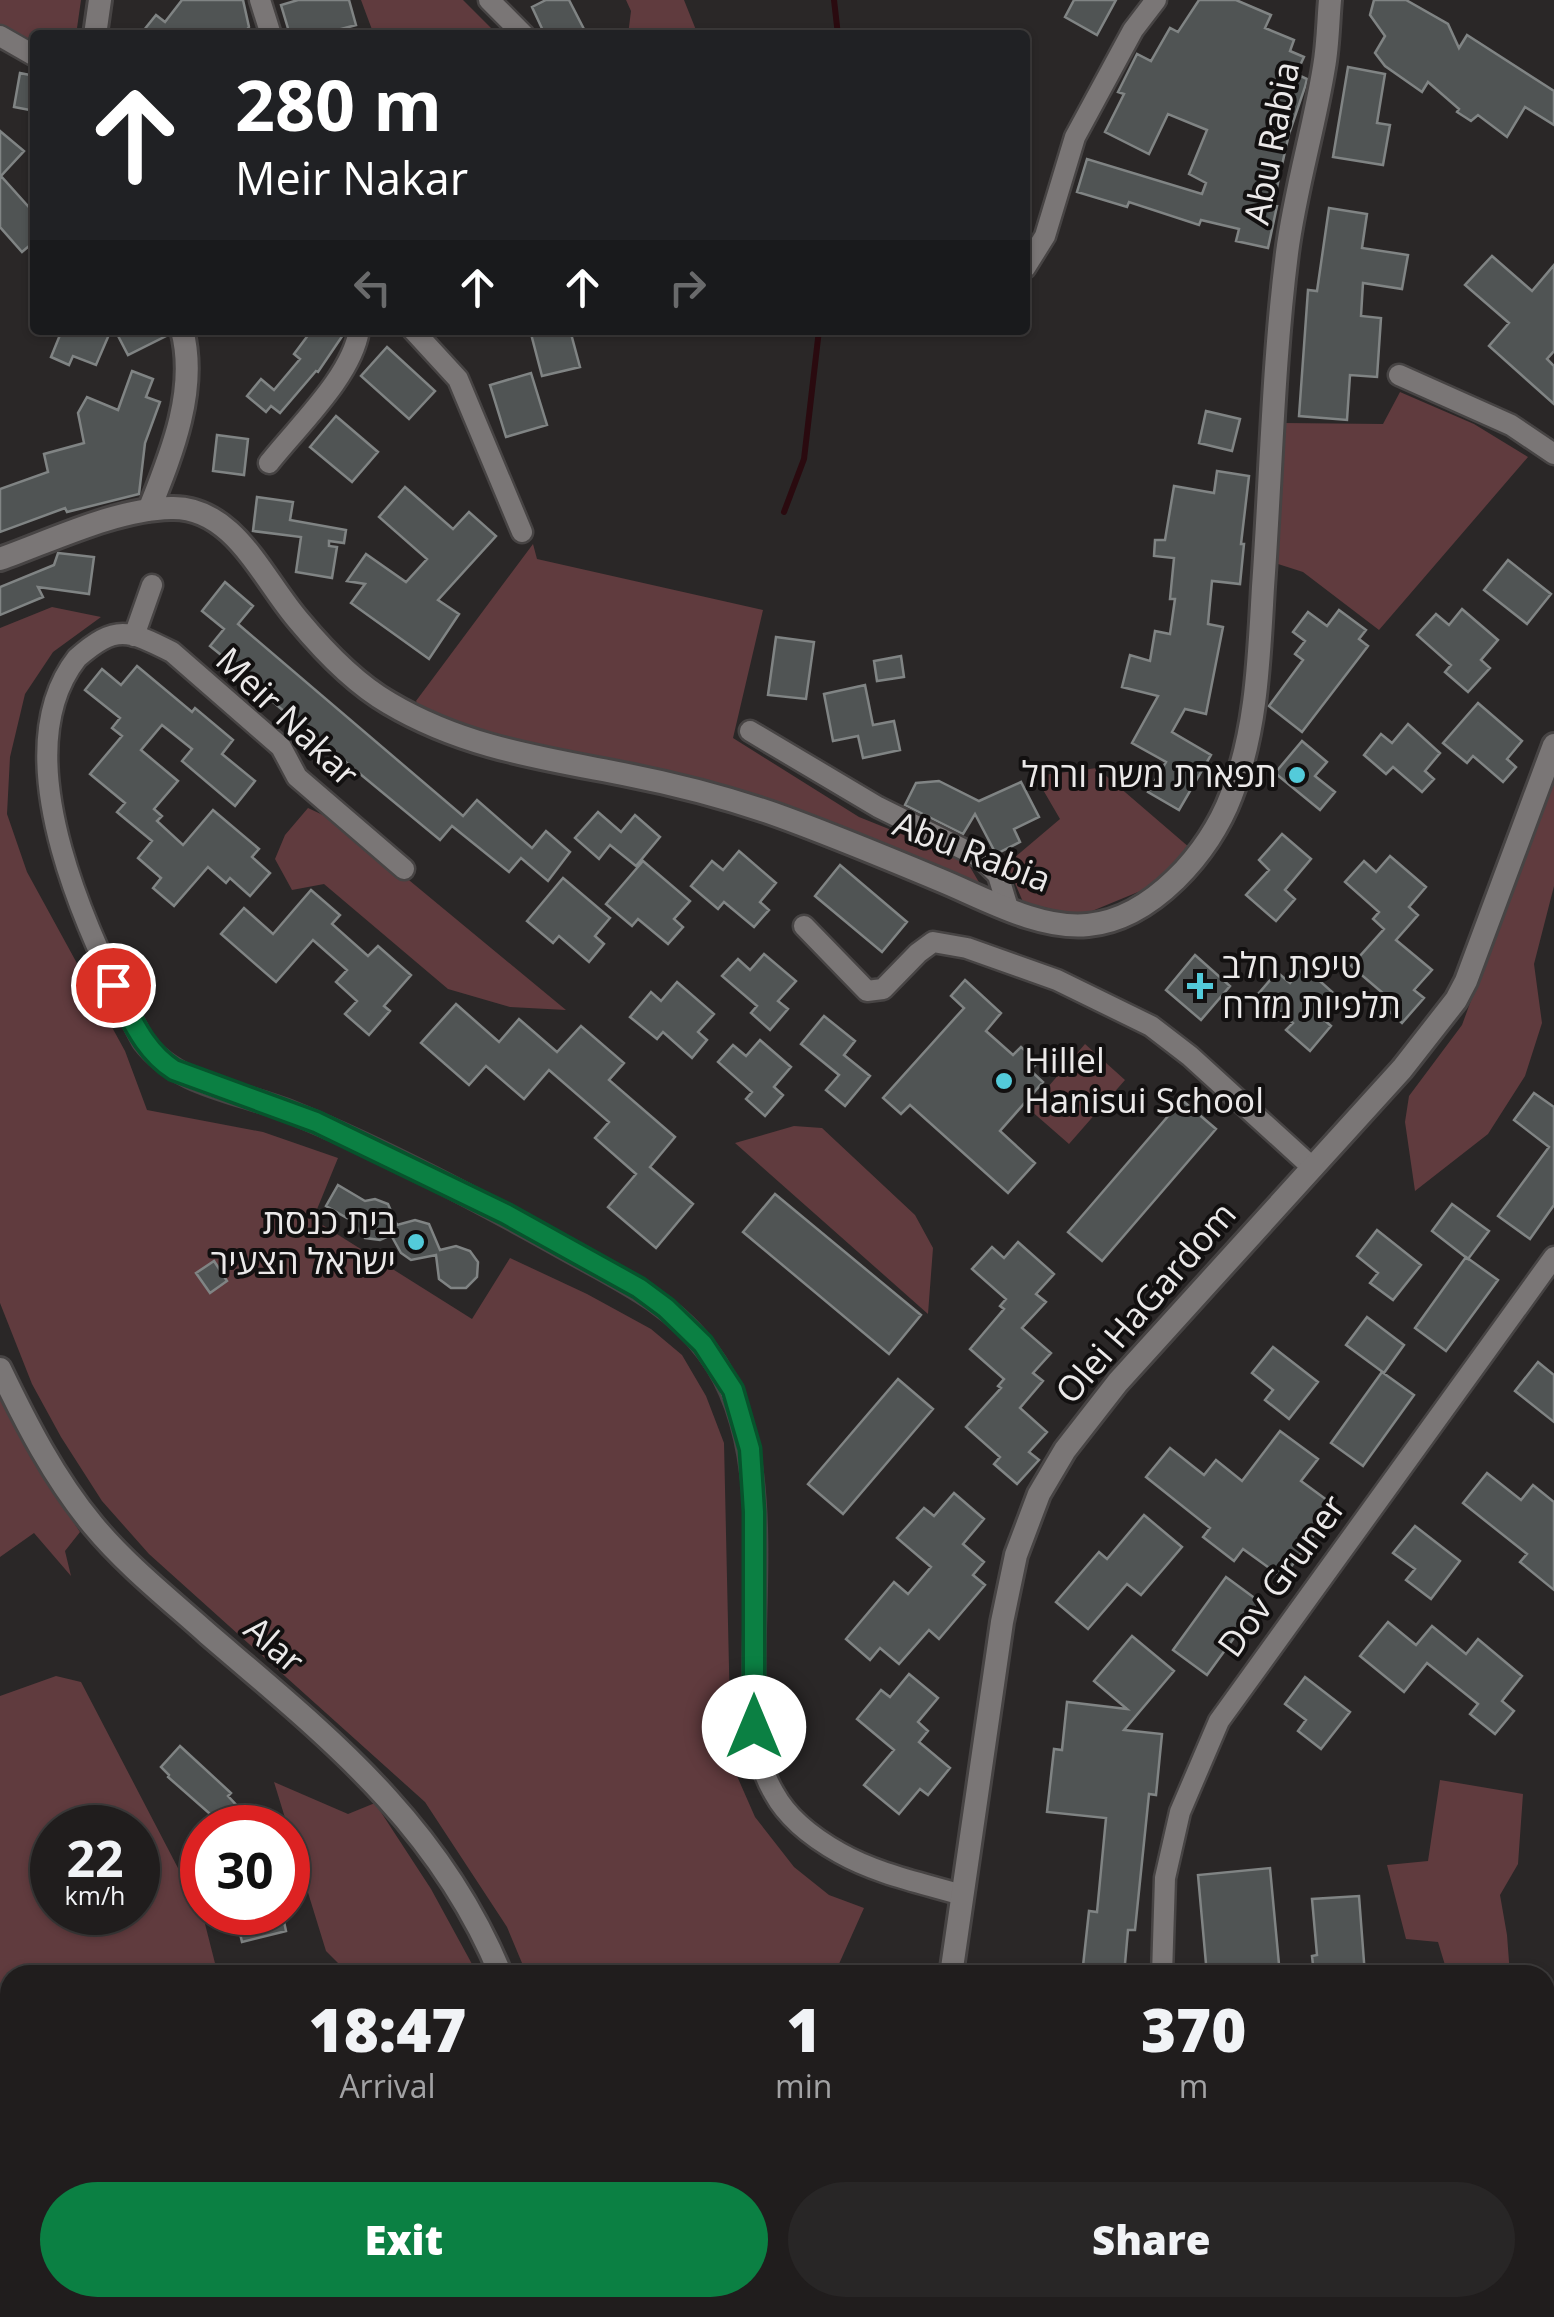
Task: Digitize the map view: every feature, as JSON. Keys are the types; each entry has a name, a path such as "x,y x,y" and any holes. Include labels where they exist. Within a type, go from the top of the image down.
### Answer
{"street":[{"path":"95,30 100,0"},
{"path":"260,0 269,30"},
{"path":"489,0 519,30"},
{"path":"1030,260 1046,236 1075,137 1134,30 1156,0"},
{"name":"Abu Rabia","path":"0,560 149,510 195,510 224,528 244,548 301,624 358,680 384,700 444,733 514,754 710,794 853,844 1008,908 1073,925 1091,925 1134,910 1181,873 1222,819 1234,791 1249,730 1258,666 1287,253 1324,68 1330,0"},
{"path":"0,36 30,53"},
{"path":"149,510 174,448 183,402 186,364 183,335"},
{"path":"268,462 346,367 359,335"},
{"path":"418,335 458,379 522,532"},
{"path":"1399,375 1511,425 1554,454"},
{"path":"152,586 134,636 117,632 100,638 67,667 42,710 35,736 34,770 36,806 66,897 144,1042 156,1059 187,1076 316,1122 506,1214 624,1280 666,1308 703,1344 733,1390 750,1449 754,1512 754,1727 764,1773 786,1810 841,1854 877,1870 962,1895"},
{"name":"Meir Nakar","path":"134,636 172,652 281,747 297,777 404,869"},
{"path":"750,731 878,807 981,858 998,875 1008,908"},
{"name":"Olei HaGardom","path":"953,1965 1002,1622 1016,1554 1039,1494 1065,1450 1118,1382 1402,1069 1456,1000 1554,745"},
{"path":"804,926 867,991 883,989 933,942 966,948 1057,980 1152,1026 1312,1168"},
{"name":"Dov Gruner","path":"1162,1965 1165,1878 1180,1812 1219,1721 1554,1257"},
{"name":"Alar","path":"0,1369 42,1451 94,1526 168,1598 340,1748 396,1806 468,1905 496,1965"}],"shaded area":[{"path":"0,0 81,0 77,30 30,30 30,45 0,36"},
{"path":"361,0 463,0 493,30 372,30"},
{"path":"626,0 684,0 696,30 629,30 631,11"},
{"path":"1400,392 1474,424 1528,457 1379,630 1303,572 1278,564 1284,423 1383,424"},
{"path":"533,544 537,559 763,610 733,738 859,817 966,860 980,884 816,818 487,738 422,712 416,701"},
{"path":"52,607 101,617 53,652 25,694 10,757 7,814 27,872 125,1051 147,1110 263,1132 338,1158 313,1219 472,1319 510,1258 651,1329 682,1355 706,1396 724,1443 730,1713 737,1776 755,1817 794,1867 829,1895 864,1908 838,1965 523,1965 507,1927 425,1802 149,1554 102,1501 61,1437 32,1384 0,1303 0,628"},
{"path":"1097,768 1190,848 1155,885 1080,916 1023,902 1007,864 1060,819 1035,776"},
{"path":"1554,774 1554,886 1534,964 1542,1023 1525,1076 1488,1134 1415,1191 1405,1122 1409,1096 1462,1025"},
{"path":"308,808 340,823 566,1010 510,1007 448,989 324,884 292,890 275,859 285,835"},
{"path":"1085,1044 1125,1080 1069,1144 1029,1109"},
{"path":"794,1126 822,1128 915,1215 933,1248 928,1314 735,1143"},
{"path":"0,1398 80,1532 65,1551 71,1576 34,1533 0,1557"},
{"path":"56,1676 81,1682 145,1805 30,1805 30,1935 160,1935 160,1834 180,1872 180,1935 208,1935 215,1965 0,1965 0,1696"},
{"path":"1440,1780 1523,1794 1518,1864 1500,1895 1509,1965 1445,1965 1438,1942 1406,1939 1387,1865 1428,1861"},
{"path":"274,1782 348,1814 375,1803 431,1889 473,1965 340,1965 326,1951 310,1899 310,1805 281,1805"}],"building":[{"path":"182,0 243,0 249,27 144,30 156,15 165,22"},
{"path":"298,0 349,0 356,25 338,30 288,30 281,5"},
{"path":"546,0 569,0 584,30 543,30 532,7"},
{"path":"1074,0 1116,0 1097,35 1065,17"},
{"path":"1199,0 1236,0 1271,15 1265,28 1294,40 1290,51 1304,57 1296,74 1307,79 1289,134 1268,248 1236,241 1239,229 1201,220 1199,225 1129,202 1127,207 1077,192 1087,159 1202,194 1206,183 1189,174 1207,130 1168,114 1149,154 1105,132 1124,94 1118,92 1137,54 1151,61 1170,28 1178,32"},
{"path":"1374,0 1406,0 1448,24 1459,48 1467,35 1554,91 1554,125 1525,107 1507,137 1478,115 1471,121 1457,112 1459,109 1428,82 1422,92 1385,66 1375,53 1385,36 1370,15"},
{"path":"1348,67 1385,74 1377,123 1390,125 1383,165 1333,157"},
{"path":"20,73 30,75 30,110 14,107"},
{"path":"0,131 24,151 1,176 30,208 30,245 22,252 0,227"},
{"path":"1329,208 1367,214 1362,248 1408,255 1402,289 1363,283 1361,316 1381,318 1377,377 1350,375 1347,420 1299,416 1308,290 1317,291"},
{"path":"1492,256 1532,291 1554,265 1554,351 1547,359 1554,366 1554,404 1489,346 1509,323 1465,285"},
{"path":"60,335 109,335 96,365 73,356 69,365 51,357"},
{"path":"118,335 168,335 128,355"},
{"path":"308,335 343,335 318,372 280,413 271,406 266,412 247,396 261,379 274,390 300,359 294,354"},
{"path":"531,335 571,335 580,367 542,376"},
{"path":"387,347 435,391 409,419 361,376"},
{"path":"132,371 153,379 146,397 160,402 145,443 139,494 67,512 65,508 0,532 0,489 48,472 44,454 84,443 78,413 87,397 118,410"},
{"path":"531,373 547,425 506,437 490,385"},
{"path":"1206,411 1240,419 1232,451 1199,443"},
{"path":"336,416 378,452 352,482 310,447"},
{"path":"217,435 248,439 244,475 213,471"},
{"path":"1217,471 1249,476 1240,584 1212,581 1208,624 1223,627 1206,714 1185,709 1172,732 1211,755 1179,810 1148,792 1166,762 1132,743 1158,696 1122,687 1130,655 1150,661 1155,631 1170,634 1175,599 1170,599 1174,558 1154,556 1155,540 1165,540 1174,486 1214,493"},
{"path":"405,487 453,529 469,512 496,536 438,600 459,614 429,659 351,603 365,584 347,581 366,554 406,582 427,559 379,517"},
{"path":"257,497 293,502 290,520 346,530 344,543 329,541 329,546 337,547 332,578 296,572 301,537 253,531"},
{"path":"58,553 94,557 89,594 38,587 43,597 0,615 0,587 54,565"},
{"path":"1508,560 1551,594 1527,624 1484,590"},
{"path":"225,582 253,606 238,624 463,816 477,800 532,848 546,831 570,852 548,881 521,858 509,872 452,826 440,840 244,678 246,675 210,646 224,629 202,611"},
{"path":"1462,609 1498,640 1481,660 1490,668 1468,692 1445,672 1451,665 1417,635 1436,614 1449,625"},
{"path":"1339,610 1366,630 1359,639 1368,646 1302,732 1269,706 1303,660 1295,654 1305,641 1293,632 1308,612 1327,626"},
{"path":"776,637 814,642 806,699 768,695"},
{"path":"901,656 904,677 877,681 874,661"},
{"path":"137,666 233,740 222,754 255,781 235,806 182,761 192,749 162,725 141,750 178,781 154,809 162,816 157,821 183,845 213,810 259,849 252,857 270,873 250,896 230,878 226,883 208,867 174,906 153,888 161,878 138,858 152,841 117,812 125,803 90,774 122,736 112,728 120,718 85,690 102,669 121,685"},
{"path":"865,685 873,725 894,721 900,750 863,758 858,736 833,741 824,694"},
{"path":"1478,703 1522,741 1507,759 1516,767 1503,782 1473,756 1467,763 1443,743"},
{"path":"1408,724 1440,753 1425,771 1434,779 1422,792 1393,767 1386,774 1364,755 1381,734 1392,743"},
{"name":"תפארת משה ורחל","path":"1302,741 1327,762 1315,776 1335,792 1320,810 1275,773"},
{"path":"939,781 979,801 1021,782 1039,817 1014,829 1020,842 996,854 975,814 963,834 905,805 916,783"},
{"path":"598,812 621,832 635,815 660,837 636,866 610,845 599,859 575,838"},
{"path":"1282,834 1311,859 1285,890 1295,899 1276,921 1246,895 1269,870 1259,860"},
{"path":"739,851 776,883 760,902 769,910 754,927 724,902 718,909 691,886 712,861 723,870"},
{"path":"1390,856 1426,887 1409,907 1418,915 1396,940 1432,970 1414,990 1424,998 1402,1023 1379,1002 1385,995 1351,966 1384,929 1373,919 1379,912 1345,882 1364,861 1376,872"},
{"path":"643,861 690,901 674,919 683,927 668,944 638,919 632,926 606,904"},
{"path":"840,865 907,922 882,952 815,896"},
{"path":"563,878 610,918 595,936 604,944 589,962 559,936 553,943 527,921"},
{"path":"311,890 340,915 332,924 368,956 378,946 411,975 384,1006 390,1011 369,1035 345,1014 357,1001 336,982 347,970 313,940 276,982 221,934 244,908 273,934"},
{"path":"764,954 796,981 778,1001 788,1009 770,1030 751,1013 757,1006 722,976 738,959 750,970"},
{"path":"1195,955 1230,986 1201,1020 1166,990"},
{"path":"1304,967 1339,998 1322,1018 1331,1026 1310,1051 1286,1030 1293,1023 1259,993 1277,972 1290,983"},
{"path":"965,980 1001,1013 986,1031 1013,1055 1021,1047 1038,1062 1030,1070 1043,1082 1000,1131 1035,1163 1008,1193 910,1105 901,1114 883,1098 964,1008 951,996"},
{"path":"677,982 714,1014 698,1032 707,1040 692,1058 663,1032 657,1039 630,1017 651,992 661,1001"},
{"path":"456,1004 499,1042 519,1019 557,1052 581,1026 624,1063 609,1080 675,1137 650,1167 693,1204 656,1248 608,1207 636,1174 595,1138 609,1122 549,1070 524,1099 486,1066 469,1085 421,1043"},
{"path":"824,1016 855,1041 844,1055 870,1076 845,1106 826,1090 839,1075 801,1044"},
{"path":"760,1040 791,1067 774,1087 783,1095 765,1116 746,1099 752,1092 718,1062 733,1045 746,1056"},
{"path":"1534,1093 1554,1107 1554,1205 1530,1239 1498,1216 1549,1147 1514,1120"},
{"path":"1182,1100 1216,1129 1102,1261 1068,1232"},
{"path":"338,1185 365,1201 375,1199 388,1204 397,1225 415,1220 429,1224 440,1250 456,1246 470,1251 478,1262 477,1277 466,1288 451,1288 439,1279 436,1255 411,1260 401,1253 391,1235 380,1240 365,1238 352,1221 326,1206"},
{"path":"775,1194 921,1315 889,1354 743,1232"},
{"path":"1452,1204 1489,1231 1468,1259 1432,1231"},
{"path":"1377,1230 1421,1265 1393,1300 1370,1283 1378,1273 1357,1256"},
{"path":"1018,1242 1054,1274 1036,1294 1046,1302 1022,1328 1051,1353 1033,1373 1043,1381 1020,1408 1047,1432 1029,1452 1039,1460 1017,1484 994,1464 1000,1457 966,1427 1001,1388 998,1386 1004,1379 970,1349 1004,1309 1000,1306 1006,1299 972,1269 992,1247 1004,1258"},
{"path":"1466,1257 1498,1280 1446,1351 1415,1328"},
{"path":"214,1261 227,1281 210,1293 196,1273"},
{"path":"1367,1317 1404,1345 1384,1373 1346,1345"},
{"path":"1273,1347 1318,1382 1289,1419 1265,1400 1273,1390 1252,1373"},
{"path":"1538,1362 1554,1375 1554,1422 1515,1391"},
{"path":"1382,1372 1414,1395 1363,1466 1331,1443"},
{"path":"898,1379 933,1409 843,1514 808,1484"},
{"path":"1280,1431 1318,1459 1301,1481 1335,1506 1283,1578 1243,1549 1234,1561 1203,1537 1210,1528 1146,1477 1170,1448 1204,1475 1216,1460 1242,1481"},
{"path":"1487,1473 1521,1500 1533,1485 1554,1502 1554,1590 1520,1562 1527,1554 1463,1503"},
{"path":"954,1493 984,1519 963,1544 984,1562 973,1575 985,1585 939,1639 929,1630 899,1664 880,1648 870,1660 846,1639 894,1582 908,1594 931,1567 897,1538 924,1508 934,1516"},
{"path":"1144,1515 1182,1547 1141,1595 1127,1584 1088,1629 1056,1602 1099,1552 1107,1559"},
{"path":"1415,1526 1460,1561 1431,1599 1406,1580 1415,1569 1393,1553"},
{"path":"1226,1577 1260,1602 1207,1675 1173,1650"},
{"path":"1388,1622 1416,1645 1432,1626 1466,1654 1478,1639 1522,1676 1502,1701 1514,1711 1495,1734 1470,1714 1478,1704 1427,1663 1404,1692 1360,1656"},
{"path":"1132,1636 1174,1671 1124,1730 1162,1734 1156,1795 1149,1794 1135,1930 1128,1930 1125,1965 1083,1965 1089,1911 1097,1912 1106,1818 1047,1812 1054,1749 1062,1750 1067,1702 1127,1709 1094,1681"},
{"path":"909,1674 938,1698 918,1722 928,1731 919,1742 950,1768 928,1795 920,1789 899,1814 864,1785 894,1750 857,1719 881,1690 890,1697"},
{"path":"1305,1677 1350,1712 1321,1749 1298,1731 1306,1720 1285,1704"},
{"path":"180,1746 231,1793 228,1796 236,1805 200,1805 161,1767"},
{"path":"1270,1868 1279,1965 1206,1965 1198,1875"},
{"path":"1359,1896 1364,1965 1313,1965 1312,1956 1317,1955 1312,1899"},
{"path":"240,1935 270,1935 242,1942"}],"waterway":[{"path":"834,0 837,30"},
{"path":"784,512 804,459 818,335"}],"place":[{"name":"תפארת משה ורחל","path":"1297,775"},
{"name":"טיפת חלב תלפיות מזרח","path":"1200,986"},
{"name":"Hillel Hanisui School","path":"1004,1081"},
{"name":"בית כנסת ישראל הצעיר","path":"416,1242"}],"route":[{"path":"113,985 156,1059 174,1070 316,1122 506,1214 639,1288 703,1344 733,1390 750,1449 754,1512 754,1727"}]}
